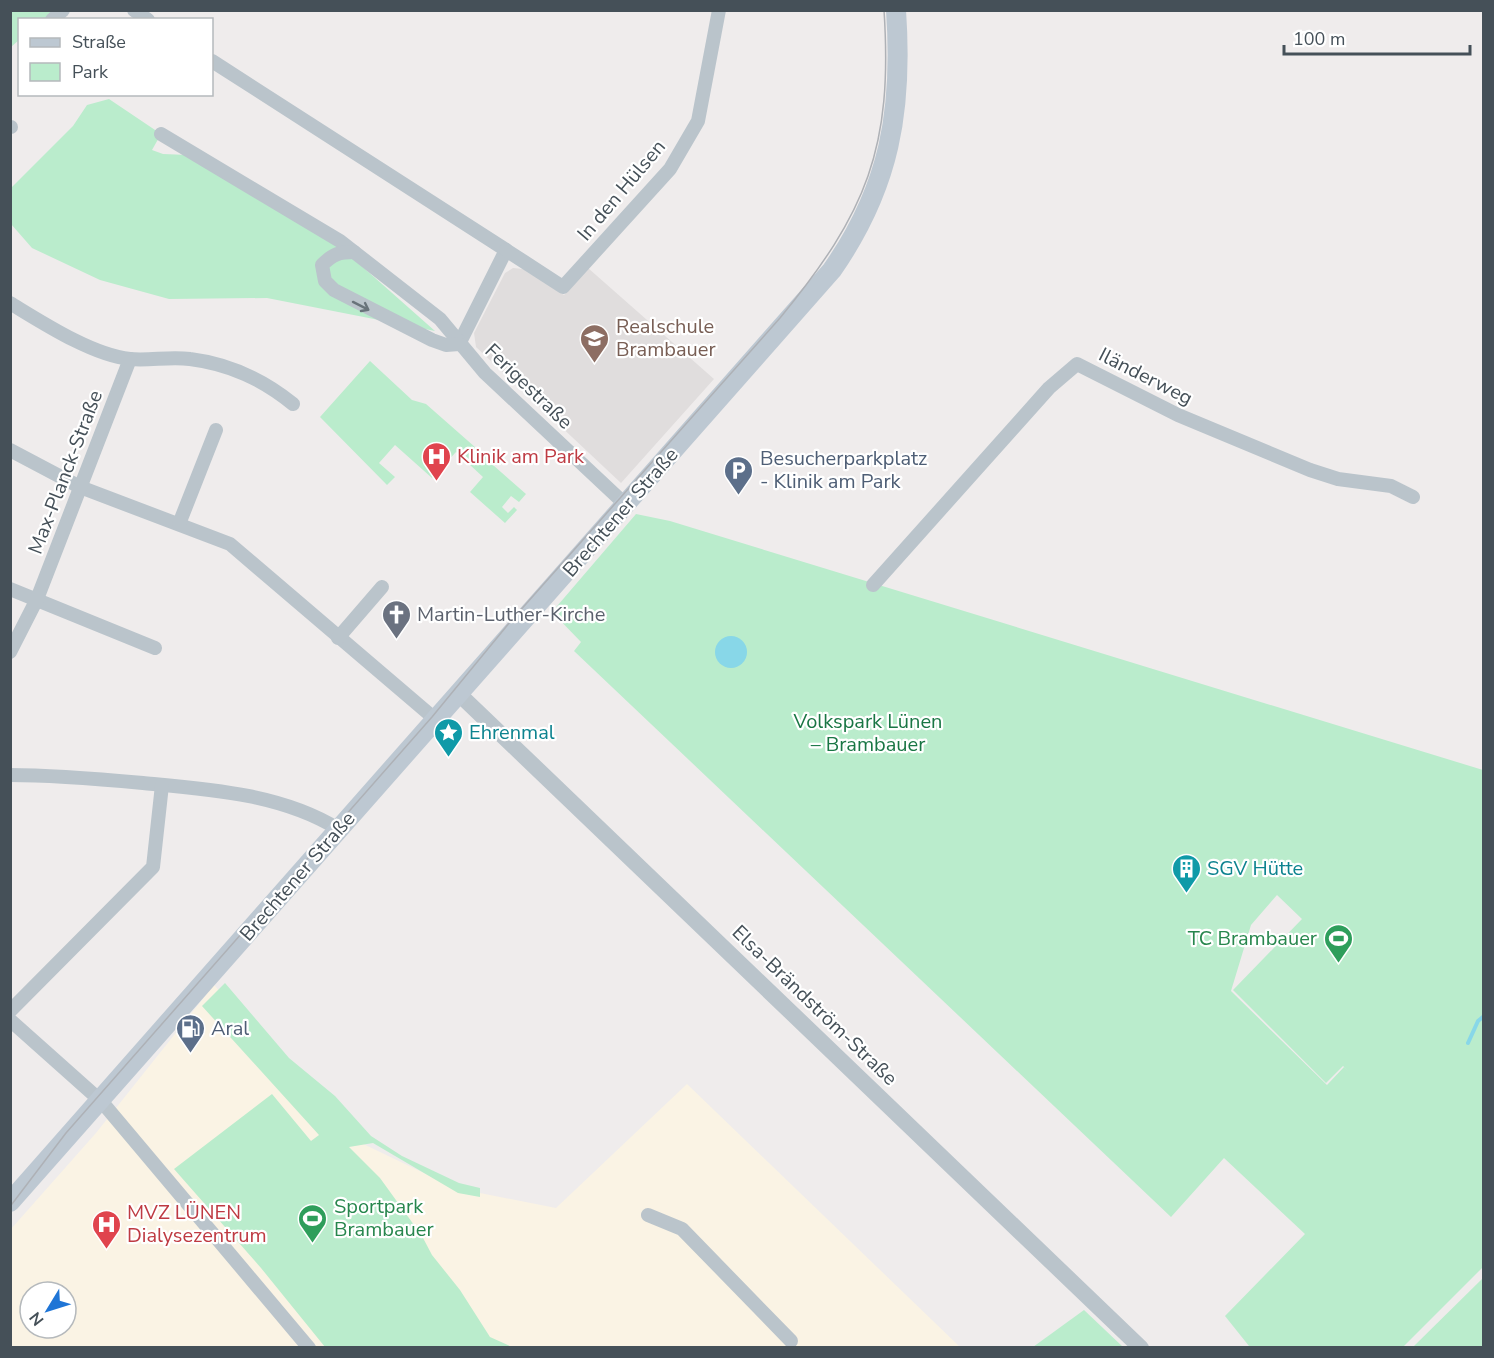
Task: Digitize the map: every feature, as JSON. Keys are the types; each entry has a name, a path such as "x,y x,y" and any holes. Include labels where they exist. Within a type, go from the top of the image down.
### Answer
{"main road":[{"name":"Brechtener Straße","path":"10,1202 435,719 810,299 858,231 876,193 892,136 897,90 896,10"}],"street":[{"name":"In den Hülsen","path":"213,62 563,287 670,169 698,121 719,10"},
{"name":"Ferigestraße","path":"161,134 340,241 440,319 485,373 626,505"},
{"path":"459,344 506,250"},
{"name":"Ferigestraße","path":"354,252 339,252 322,265 325,281 348,300 401,326 446,345 459,344"},
{"path":"10,303 46,325 105,352 130,359 189,359 242,370 271,386 293,404"},
{"name":"Max-Planck-Straße","path":"10,652 37,599 130,359"},
{"name":"Iländerweg","path":"873,585 1049,388 1077,364 1178,415 1310,470 1338,479 1390,486 1413,496"},
{"path":"179,524 216,430"},
{"path":"10,450 80,487 230,544 435,719"},
{"path":"338,638 382,587"},
{"path":"10,589 156,648"},
{"name":"Elsa-Brändström-Straße","path":"459,694 1141,1347"},
{"path":"10,775 59,775 217,790 314,814 338,829"},
{"path":"10,1011 153,867 162,785"},
{"path":"10,1020 100,1100 309,1347"},
{"path":"648,1215 682,1229 790,1345"}],"shaded area":[{"name":"Realschule Brambauer","path":"513,268 523,269 564,295 588,268 714,379 621,483 476,347 474,333 505,273"},
{"path":"214,985 355,1140 455,1188 556,1208 687,1084 960,1347 11,1348 11,1229 96,1133"}],"green space":[{"path":"11,11 56,11 46,18 18,18 18,41 11,47"},
{"path":"109,99 161,134 152,150 163,154 188,155 339,246 435,331 267,298 169,299 100,280 32,248 11,224 11,188 73,126 87,105"},
{"path":"370,361 412,400 426,404 484,455 486,453 496,461 493,465 526,494 519,502 511,496 502,507 508,513 514,507 517,510 505,523 470,492 483,477 456,452 432,478 395,445 379,463 395,477 387,485 320,417"},
{"name":"Volkspark Lünen – Brambauer","path":"636,514 670,521 1483,770 1483,1267 1403,1347 1248,1347 1225,1316 1305,1234 1224,1158 1171,1217 574,651 581,642 552,612","holes":["1277,895 1302,919 1233,990 1326,1083 1343,1066 1353,1075 1344,1067 1327,1085 1231,991 1251,925"]},
{"name":"Sportpark Brambauer","path":"225,983 289,1058 335,1096 371,1136 402,1156 459,1183 480,1188 480,1197 458,1193 373,1143 349,1147 380,1178 422,1236 432,1255 460,1290 490,1337 512,1347 325,1347 261,1268 174,1169 272,1094 311,1141 319,1135 202,1006"},
{"path":"1483,1278 1483,1347 1413,1347"},
{"path":"1084,1310 1123,1347 1033,1347"}],"water":[{"path":"731,636 742,641 747,652 742,663 731,668 720,663 715,652 720,641"}],"waterway":[{"path":"1468,1043 1478,1021 1484,1016"}],"tram line":[{"path":"12,1204 66,1133 432,717 510,622 780,318 810,280 854,210 868,176 878,140 884,101 886,59 884,10"}],"place":[{"name":"Realschule Brambauer","path":"595,364"},
{"name":"Klinik am Park","path":"436,482"},
{"name":"Besucherparkplatz - Klinik am Park","path":"739,496"},
{"name":"Martin-Luther-Kirche","path":"396,640"},
{"name":"Ehrenmal","path":"448,758"},
{"name":"SGV Hütte","path":"1186,894"},
{"name":"TC Brambauer","path":"1338,964"},
{"name":"Aral","path":"190,1054"},
{"name":"Sportpark Brambauer","path":"313,1244"},
{"name":"MVZ LÜNEN Dialysezentrum","path":"106,1250"}]}
